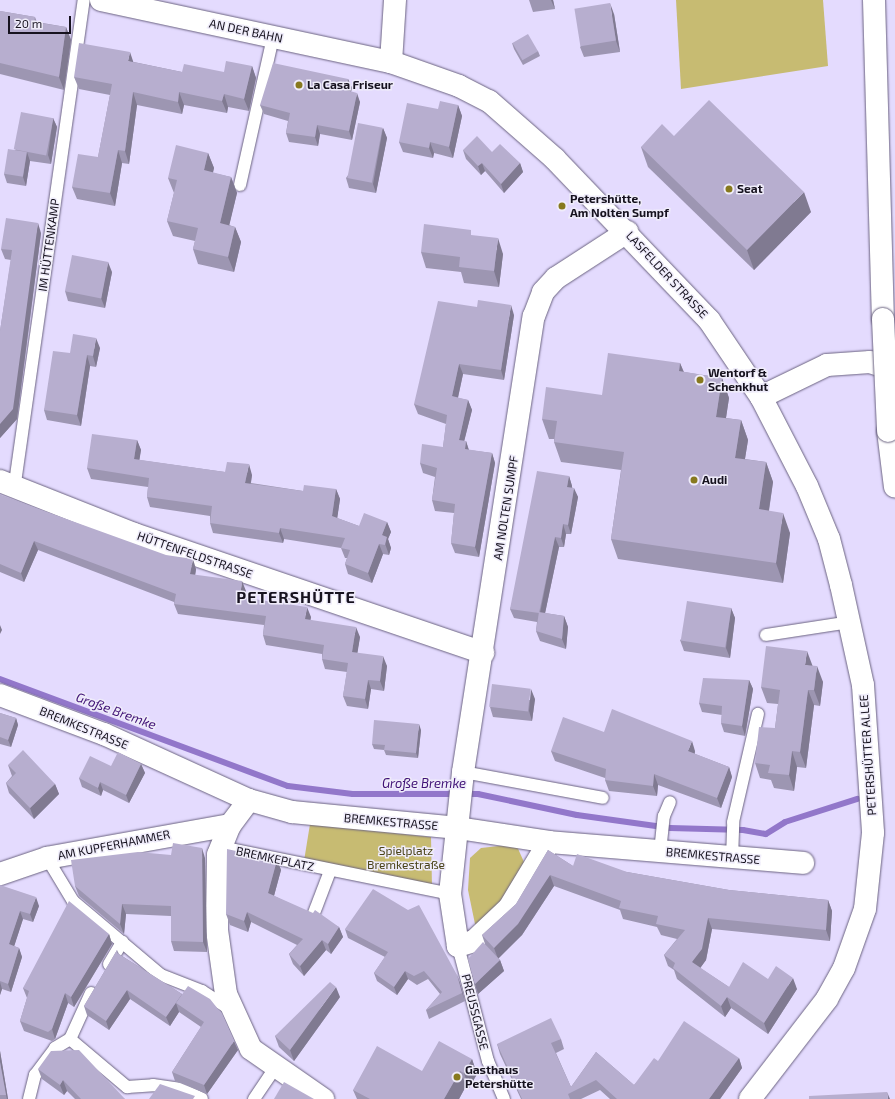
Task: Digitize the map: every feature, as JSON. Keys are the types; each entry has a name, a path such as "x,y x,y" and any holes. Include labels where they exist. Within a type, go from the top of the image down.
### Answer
{"main road":[{"name":"AN DER BAHN","path":"101,0 391,62"},
{"path":"391,62 395,0"},
{"path":"874,0 888,431 895,487"},
{"name":"LASFELDER STRASSE","path":"391,62 459,86 489,102 530,136 627,232 709,320 761,397"},
{"name":"AM NOLTEN SUMPF","path":"459,818 463,778 534,316 543,292 556,278 627,232"},
{"path":"761,397 827,364 870,362 895,370"},
{"name":"PETERSHÜTTER ALLEE","path":"750,1099 827,999 855,943 865,909 873,833 870,748 863,685 850,622 829,539 804,479 761,397"},
{"name":"HÜTTENFELDSTRASSE","path":"7,486 483,653"},
{"name":"BREMKESTRASSE","path":"0,695 104,734 249,800 292,812 459,818 549,842 732,859 803,863"},
{"path":"249,800 230,825 220,847 215,889 217,930 226,994 232,1011 251,1049 275,1068 322,1099"},
{"path":"459,818 450,894 458,946 474,941 509,908 549,842"},
{"name":"AM KUPFERHAMMER","path":"0,874 47,858 230,825"}],"lane":[{"name":"IM HÜTTENKAMP","path":"7,486 84,0"},
{"path":"240,185 273,37"},
{"path":"766,635 850,622"},
{"path":"732,859 734,822 758,714"},
{"path":"463,778 603,798"},
{"path":"660,852 664,816 670,802"},
{"name":"BREMKEPLATZ","path":"220,847 330,871 450,894"},
{"path":"47,858 73,901 161,975 202,991 232,1011"},
{"name":"BREMKEPLATZ","path":"314,912 330,871"},
{"path":"29,1099 39,1070 55,1048 70,1039 79,1014 122,942"},
{"name":"PREUSSGASSE","path":"458,946 488,1061 504,1099"},
{"path":"70,1039 127,1087 153,1085 181,1089 202,1099"},
{"path":"254,1099 275,1068"}],"green space":[{"path":"676,0 823,0 828,66 681,89"},
{"name":"Spielplatz Bremkestraße","path":"310,824 431,837 432,887 304,861"},
{"path":"516,844 527,869 482,925 475,924 468,890 470,858 481,848"}],"building":[{"path":"610,3 616,41 580,46 574,9"},
{"path":"0,11 35,17 34,22 66,27 59,77 0,63"},
{"path":"528,34 538,51 522,60 512,43"},
{"path":"79,43 130,52 128,61 182,72 184,64 224,72 226,61 252,66 244,99 224,94 222,101 179,92 178,102 133,92 125,151 118,150 110,193 72,187 78,154 98,157 112,84 74,77"},
{"path":"273,63 348,79 346,90 357,93 349,131 317,125 315,137 286,133 290,113 260,105"},
{"name":"Seat","path":"709,100 804,192 747,250 641,147 662,124 674,136"},
{"path":"440,101 458,105 449,147 430,142 429,148 399,142 407,103 438,109"},
{"path":"21,112 53,118 46,156 14,149"},
{"path":"358,123 383,128 372,183 347,178"},
{"path":"477,136 492,152 500,144 520,163 501,184 482,163 478,166 463,150"},
{"path":"176,145 208,153 204,170 231,177 220,223 235,227 228,257 193,249 198,228 167,221 177,180 168,178"},
{"path":"8,149 27,152 23,177 4,174"},
{"path":"6,218 38,223 13,409 0,424 0,331 12,250 1,249"},
{"path":"424,224 471,230 471,235 498,238 494,271 459,267 460,257 421,252"},
{"path":"72,255 108,262 101,298 65,291"},
{"path":"478,300 511,305 501,370 459,364 452,396 468,400 459,440 466,441 465,449 492,453 475,547 451,543 455,504 432,500 437,468 420,463 422,444 443,447 447,415 414,404 438,301 477,307"},
{"path":"73,334 96,338 93,356 87,355 77,415 44,410 53,351 70,353"},
{"name":"Audi","path":"608,353 680,363 679,371 722,378 716,417 741,420 735,458 766,462 759,509 783,513 776,563 611,539 624,452 554,442 557,421 542,419 546,387 602,395"},
{"path":"92,434 137,440 134,459 225,472 227,462 249,464 245,483 303,491 304,485 336,489 332,516 359,526 364,513 387,522 382,535 387,537 385,545 379,544 368,573 345,564 350,550 341,548 345,538 280,528 279,533 210,523 212,506 147,497 149,478 87,468"},
{"path":"537,471 569,476 567,487 574,488 568,525 563,524 561,538 555,537 539,613 510,609"},
{"path":"0,495 166,555 193,559 190,574 242,581 240,597 307,607 305,619 356,627 352,652 383,656 380,681 368,680 365,699 343,696 348,663 322,659 324,645 263,635 266,616 174,604 176,594 34,541 21,573 0,564"},
{"path":"687,601 731,608 725,648 681,641"},
{"path":"539,612 564,616 562,639 536,631"},
{"path":"766,646 807,651 805,665 817,666 814,690 808,690 800,752 792,751 789,775 768,773 770,765 755,763 759,727 775,728 780,690 761,687"},
{"path":"703,678 749,680 742,726 721,723 722,706 699,703"},
{"path":"492,684 531,689 528,712 489,707"},
{"path":"612,709 692,741 688,751 729,767 717,798 654,774 653,786 605,780 606,769 551,751 563,717 604,732"},
{"path":"0,713 16,718 8,740 0,737"},
{"path":"374,720 419,724 416,753 384,750 385,745 372,744"},
{"path":"23,750 55,784 30,808 6,783 16,773 8,765"},
{"path":"118,752 141,764 126,795 100,782 98,788 79,778 90,756 111,766"},
{"path":"173,843 202,848 203,942 171,941 171,906 122,904 120,924 75,886 71,860 138,852 171,855"},
{"path":"227,849 277,860 268,893 313,913 315,910 339,927 328,944 322,940 300,966 289,954 303,939 247,912 244,921 226,914"},
{"path":"548,850 573,866 577,854 627,872 729,890 828,900 826,930 708,918 702,949 692,962 729,987 743,962 768,979 776,966 793,978 764,1023 727,997 721,1006 673,968 675,963 664,955 685,930 656,924 658,916 619,908 621,901 550,875 518,924 494,948 482,935 516,904"},
{"path":"0,885 36,897 30,914 20,911 9,944 19,948 8,984 0,981"},
{"path":"373,889 408,910 419,905 457,975 462,993 426,1010 442,992 424,971 414,976 405,971 394,987 374,973 388,952 345,929"},
{"path":"69,901 109,934 71,997 65,993 52,1029 48,1032 20,1021 29,991 23,988"},
{"path":"483,942 500,960 475,984 468,959"},
{"path":"117,950 117,953 182,994 166,1017 127,990 106,1021 84,1006"},
{"path":"330,982 336,987 290,1050 275,1036"},
{"path":"188,986 210,999 222,1014 234,1041 204,1085 172,1072 204,1022 176,1003"},
{"path":"551,1018 561,1039 551,1043 571,1087 596,1052 634,1085 654,1058 658,1061 684,1021 739,1058 709,1099 617,1099 596,1080 568,1094 570,1099 522,1099 497,1044"},
{"path":"439,1041 472,1059 464,1073 460,1071 444,1099 370,1099 353,1090 377,1046 422,1071"},
{"path":"79,1050 125,1099 81,1099 63,1080 60,1085 38,1069 51,1051"},
{"path":"0,1062 6,1095 0,1095"},
{"path":"284,1082 314,1099 274,1099"},
{"path":"160,1084 195,1096 193,1099 149,1099"},
{"path":"887,1092 888,1099 809,1099 809,1096"}],"waterway":[{"name":"Große Bremke","path":"0,679 288,786 353,794 478,794 577,815 670,828 743,830 766,834 785,822 857,799"}],"place":[{"name":"La Casa Friseur","path":"299,85"},
{"name":"Seat","path":"729,189"},
{"name":"Petershütte, Am Nolten Sumpf","path":"562,206"},
{"name":"Wentorf & Schenkhut","path":"700,380"},
{"name":"Audi","path":"694,480"},
{"name":"Gasthaus Petershütte","path":"457,1077"}],"district":[{"name":"PETERSHÜTTE","path":"296,597"}]}
